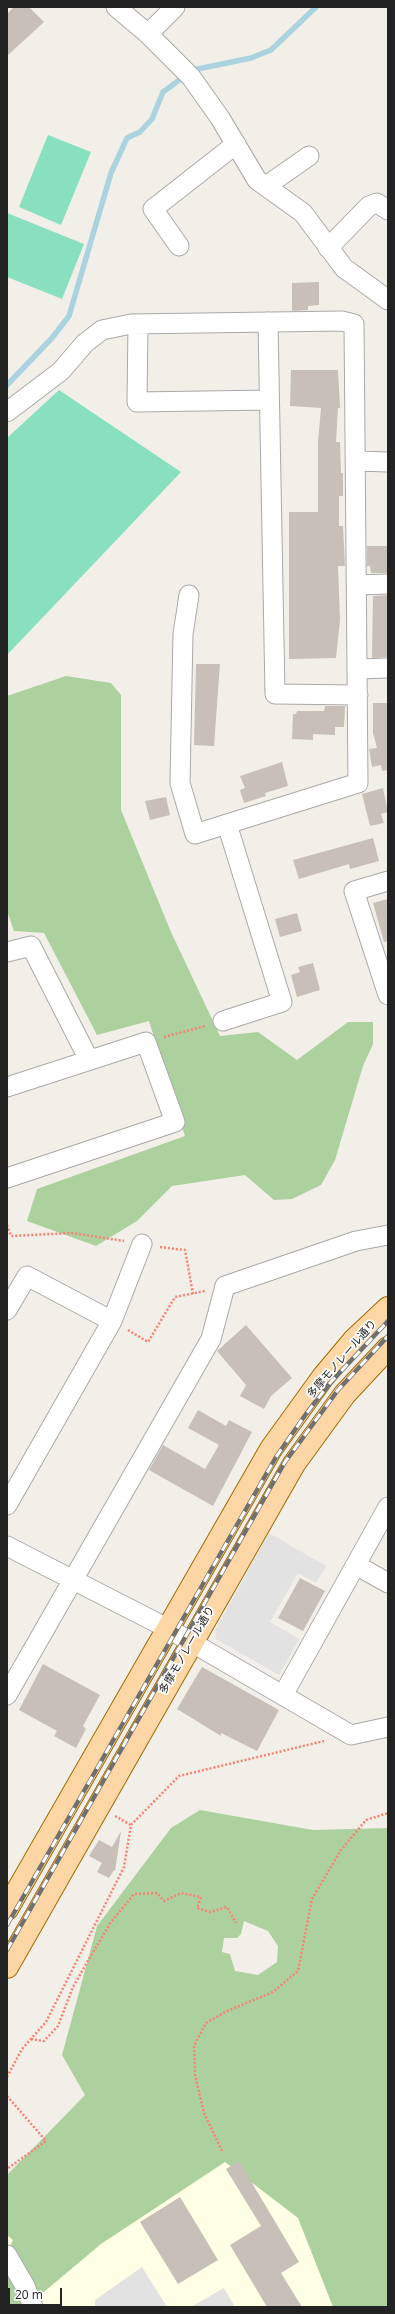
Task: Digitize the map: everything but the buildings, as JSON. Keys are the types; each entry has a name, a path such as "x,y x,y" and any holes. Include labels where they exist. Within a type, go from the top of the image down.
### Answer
{"main road":[{"name":"多摩モノレール通り","path":"7,1909 271,1449 296,1413 354,1340 388,1308"},
{"name":"多摩モノレール通り","path":"7,1967 191,1642 294,1464 345,1394 388,1348"}],"street":[{"path":"116,7 148,34 189,74 236,144 257,180 303,213 344,268 387,298"},
{"path":"148,34 175,7"},
{"path":"179,246 153,209 236,144"},
{"path":"266,186 309,156"},
{"path":"328,248 373,204 377,203 388,210"},
{"path":"7,412 61,371 85,343 102,330 138,324 342,321 354,324 357,461 358,783 195,834 180,783 183,634 189,595"},
{"path":"268,322 275,694 358,695"},
{"path":"138,324 137,402 270,400"},
{"path":"357,461 388,462"},
{"path":"357,585 388,584"},
{"path":"358,669 388,668"},
{"path":"223,1021 282,1002 228,824"},
{"path":"388,881 354,891 381,948 388,995"},
{"path":"7,952 31,946 89,1060"},
{"path":"7,1087 146,1042 175,1122 7,1178"},
{"path":"7,1694 211,1339 225,1286 356,1241 388,1235"},
{"path":"7,1505 112,1321 142,1244"},
{"path":"7,1310 26,1276 112,1321"},
{"path":"283,1695 388,1507"},
{"path":"7,1546 167,1628 351,1735 388,1727"},
{"path":"356,1565 388,1583"},
{"path":"7,2255 25,2286 33,2307"}],"path":[{"path":"146,1042 223,1021"},
{"path":"7,1225 11,1236 72,1233 185,1250 193,1294"},
{"path":"112,1321 148,1342 175,1297 225,1286"},
{"path":"7,2077 22,2049 46,2022 124,1867 131,1825 179,1776 330,1739 337,1727"},
{"path":"222,2151 204,2113 195,2075 194,2046 206,2023 227,2011 273,1992 298,1971 312,1899 341,1850 366,1820 388,1813"},
{"path":"114,1815 131,1825"},
{"path":"30,2039 44,2041 58,2026 73,1987 89,1959 111,1922 134,1894 157,1893 164,1901 181,1893 201,1897 197,1908 210,1912 227,1907 236,1923"},
{"path":"7,2096 46,2141 7,2168"}],"shaded area":[{"path":"269,1533 326,1566 316,1583 298,1573 270,1622 299,1639 279,1675 216,1639 215,1630"},
{"path":"267,2053 378,2307 7,2307 7,2174 151,2067"},
{"path":"142,2267 167,2307 95,2307 95,2300"},
{"path":"224,2288 235,2307 191,2307"}],"green space":[{"path":"48,135 91,152 61,225 19,207"},
{"path":"7,213 84,244 62,299 7,277"},
{"path":"59,390 181,472 7,655 7,438"},
{"path":"66,676 111,683 121,695 121,810 171,932 220,1036 258,1032 297,1060 348,1022 373,1022 373,1044 363,1066 335,1160 321,1185 292,1199 274,1200 245,1175 172,1186 137,1221 96,1246 27,1221 37,1189 185,1136 149,1021 97,1035 44,933 14,931 7,911 7,696"},
{"path":"200,1810 313,1830 388,1828 388,2307 333,2307 298,2218 225,2162 101,2244 26,2307 7,2307 7,2252 13,2240 7,2235 7,2175 85,2095 62,2055 97,1926 171,1828","holes":["244,1921 268,1931 278,1946 277,1962 258,1975 235,1971 230,1954 222,1952 224,1938 237,1938 241,1934"]}],"waterway":[{"path":"7,385 52,338 69,316 111,173 127,138 140,132 152,119 163,92 193,70 251,58 271,50 316,7"}],"railway":[{"path":"7,1925 276,1457 330,1383 388,1321"},
{"path":"7,1950 285,1462 338,1390 388,1336"}]}
